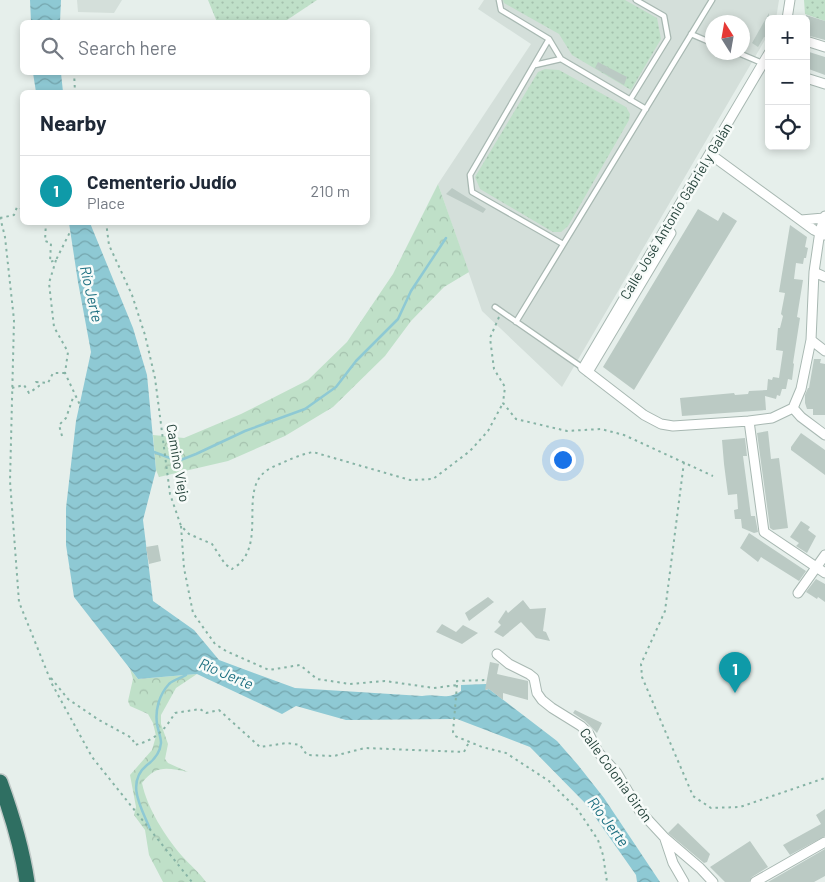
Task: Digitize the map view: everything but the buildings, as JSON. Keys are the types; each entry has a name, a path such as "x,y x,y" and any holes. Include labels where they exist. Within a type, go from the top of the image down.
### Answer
{"highway":[{"path":"0,782 10,810 27,882"}],"street":[{"path":"787,15 790,0"},
{"path":"793,15 795,0"},
{"path":"810,42 825,47"},
{"name":"Calle José Antonio Gabriel y Galán","path":"586,370 765,67"},
{"path":"810,79 825,84"},
{"path":"712,156 823,235"},
{"path":"586,370 644,415 661,424 673,426 749,421 772,418 793,408 801,389 811,340 814,272 825,218 801,220"},
{"path":"814,272 825,277"},
{"path":"811,340 825,351"},
{"path":"793,408 825,435"},
{"path":"749,421 764,532 821,570"},
{"path":"798,593 821,570 825,555"},
{"name":"Calle Colonia Girón","path":"497,654 534,678 537,693 542,700 582,726 589,734 598,752 617,773 639,810 665,838 700,868 713,882"},
{"path":"665,838 673,863 684,882"},
{"path":"755,882 825,842"}],"lane":[{"path":"499,0 501,10 549,39 561,59 646,109"},
{"path":"630,100 668,38 664,16 636,0"},
{"path":"516,322 712,0"},
{"path":"692,34 705,40"},
{"path":"549,39 470,175 472,192 563,244"},
{"path":"750,57 765,63"},
{"path":"535,65 561,59"},
{"path":"494,307 586,370"}],"path":[{"path":"74,75 75,90"},
{"path":"20,208 17,207 14,215 0,218 5,236 14,320 10,481 19,602 48,675 92,756 192,882"},
{"path":"46,225 45,241 52,243 50,262 56,260"},
{"name":"Camino Viejo","path":"106,225 109,245 132,295 145,335 155,378 170,494 181,526 184,568 193,613 215,644 226,651 269,670 300,665 316,679 350,684 385,681 434,688 457,685"},
{"path":"70,232 56,260 50,283 54,327 68,352 65,373 80,404"},
{"path":"181,526 189,534 212,544 225,564 232,569 241,562 250,547 256,485 265,471 303,454 313,452 410,480 433,479 470,451 488,431 503,403 504,387 494,369 490,338 501,312"},
{"path":"12,388 24,385 29,393 39,386 36,382 48,384 53,372 65,373"},
{"path":"62,436 59,425 66,418 74,395"},
{"path":"503,403 516,419 567,431 601,429 624,435 714,476"},
{"path":"684,462 664,611 641,664 642,677 693,796 711,808 740,807 825,778"},
{"path":"48,675 68,699 99,720 132,738 135,745 150,741 168,724 174,713 200,709 206,713 219,710 260,747 287,743 300,745 307,755 334,756 364,748 464,752 469,742"},
{"path":"487,680 457,681 453,732 455,736 506,753 550,781 578,810 598,840 603,855 607,882"}],"shaded area":[{"path":"77,0 122,0 114,13 78,12"},
{"path":"484,0 779,0 777,15 765,15 765,40 562,387 482,311 438,184 531,44 478,9"}],"green space":[{"path":"208,0 317,0 287,20 216,20"},
{"path":"503,0 625,0 657,18 661,39 631,90 572,55 559,34 504,3"},
{"path":"804,0 825,0 825,21 805,14"},
{"path":"545,69 559,70 626,107 630,114 629,120 568,226 561,232 553,232 480,189 475,177 538,72"},
{"path":"438,184 469,272 444,287 411,321 385,356 333,407 285,436 228,461 159,477 156,470 153,435 184,438 241,414 308,380 347,342 393,274"},
{"path":"130,669 138,679 197,674 176,688 161,715 161,724 168,744 165,759 168,763 188,772 168,769 157,770 142,783 152,812 163,831 182,856 206,882 163,882 149,855 145,830 134,815 136,807 130,775 152,750 156,736 153,723 148,714 130,706 128,701 133,679"}],"water":[{"path":"30,0 61,0 60,20 31,20"},
{"path":"33,75 61,75 63,90 36,90"},
{"name":"Río Jerte","path":"69,225 91,225 133,328 147,375 156,470 143,520 153,601 194,630 219,660 295,688 451,696 461,691 461,685 486,684 486,690 489,689 557,741 604,798 660,882 637,882 636,875 586,804 530,747 457,719 346,720 296,706 282,714 197,674 138,679 74,597 66,545 66,508 76,421 91,352"}],"waterway":[{"path":"154,452 178,461 245,431 305,409 336,387 356,361 398,319 411,291 446,238"},
{"path":"150,829 137,796 137,780 140,772 152,761 160,747 161,741 157,724 157,708 160,698 169,684 186,675"}],"place":[{"name":"Cementerio Judío","path":"735,693"}]}
